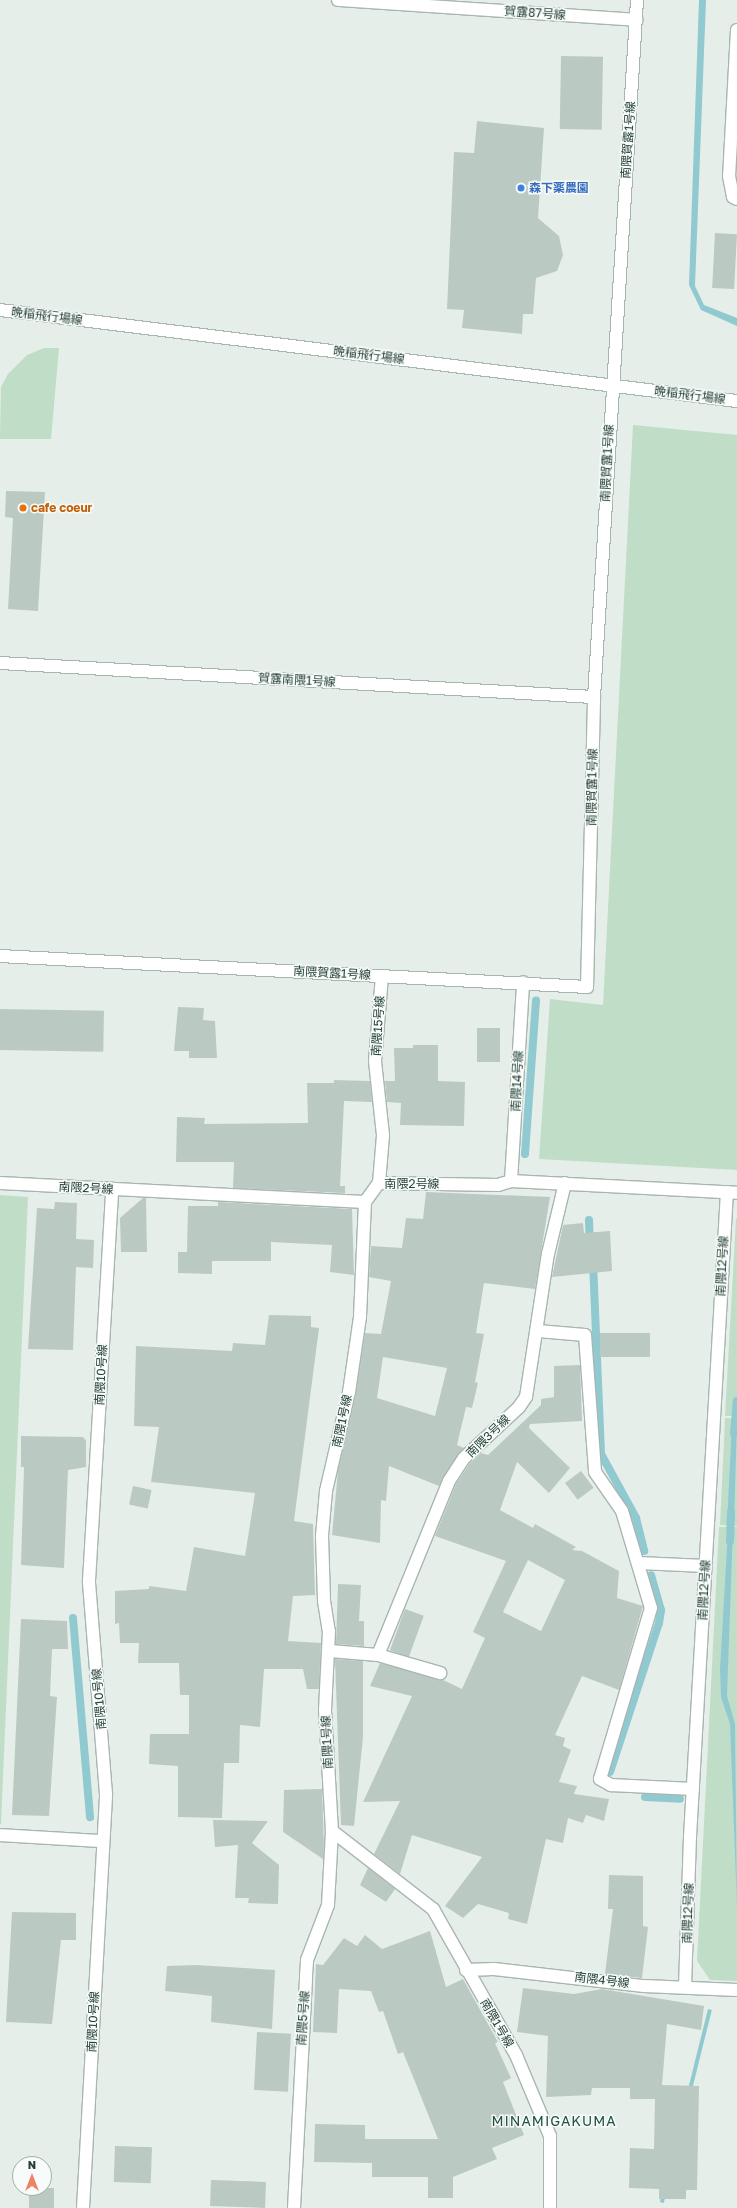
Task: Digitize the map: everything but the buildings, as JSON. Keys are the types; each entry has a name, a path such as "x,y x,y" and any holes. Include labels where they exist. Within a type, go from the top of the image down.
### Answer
{"street":[{"name":"賀露87号線","path":"338,0 636,20"},
{"name":"南隈賀露1号線","path":"0,956 523,982 587,987 594,697 611,385 637,0"},
{"path":"737,30 729,176 733,198 737,199"},
{"name":"晩稲飛行場線","path":"0,310 737,401"},
{"name":"賀露南隈1号線","path":"0,662 594,697"},
{"name":"南隈15号線","path":"379,1183 383,1136 378,1076 375,1061 382,976"},
{"name":"南隈14号線","path":"511,1181 523,982"},
{"name":"南隈2号線","path":"0,1183 365,1202 379,1183 498,1185 511,1181 732,1193"},
{"name":"南隈3号線","path":"378,1654 449,1481 464,1458 526,1397 538,1331 546,1260 565,1183"},
{"name":"南隈10号線","path":"83,2208 102,1841 106,1794 89,1581 112,1190"},
{"name":"南隈12号線","path":"686,1987 693,1789 705,1566 732,1193"},
{"name":"南隈1号線","path":"365,1202 360,1317 349,1392 325,1498 322,1566 330,1651 326,1710 332,1831 433,1909 466,1970 516,2055 550,2136 550,2208"},
{"path":"538,1331 585,1335 595,1472 622,1511 639,1563 651,1608 650,1618 600,1779 611,1785 693,1789"},
{"path":"639,1563 705,1566"},
{"path":"330,1651 378,1654 440,1673"},
{"name":"南隈5号線","path":"294,2208 307,1960 328,1905 332,1831"},
{"path":"0,1835 102,1841"},
{"name":"南隈4号線","path":"466,1970 494,1969 686,1987 737,1990"}],"green space":[{"path":"44,348 59,348 51,439 0,439 1,387 8,374 27,355"},
{"path":"633,425 737,435 737,1170 539,1159 550,999 603,1005"},
{"path":"0,1195 28,1197 1,1824 0,1824"},
{"path":"737,1218 737,1416 725,1416 736,1219"},
{"path":"725,1418 737,1419 737,1526 720,1525"},
{"path":"719,1527 737,1527 737,1981 710,1980 697,1961"}],"water":[{"path":"699,0 706,0 695,286 704,305 737,318 737,326 701,310 689,285"},
{"path":"732,1423 737,1423 734,1523 727,1523"},
{"path":"733,1529 727,1696 735,1724 737,1907 730,1724 721,1697 720,1669 728,1530"},
{"path":"708,2009 712,2010 664,2203 660,2202"}],"waterway":[{"path":"525,1154 536,1000"},
{"path":"589,1220 590,1243"},
{"path":"593,1262 601,1454 636,1518 644,1551"},
{"path":"734,1433 737,1401"},
{"path":"730,1541 731,1512"},
{"path":"610,1772 659,1623 661,1610 651,1575"},
{"path":"73,1618 90,1817"},
{"path":"645,1797 680,1799"}],"place":[{"name":"森下薬農園","path":"521,188"},
{"name":"cafe coeur","path":"23,508"}],"district":[{"name":"MINAMIGAKUMA","path":"554,2121"}]}
